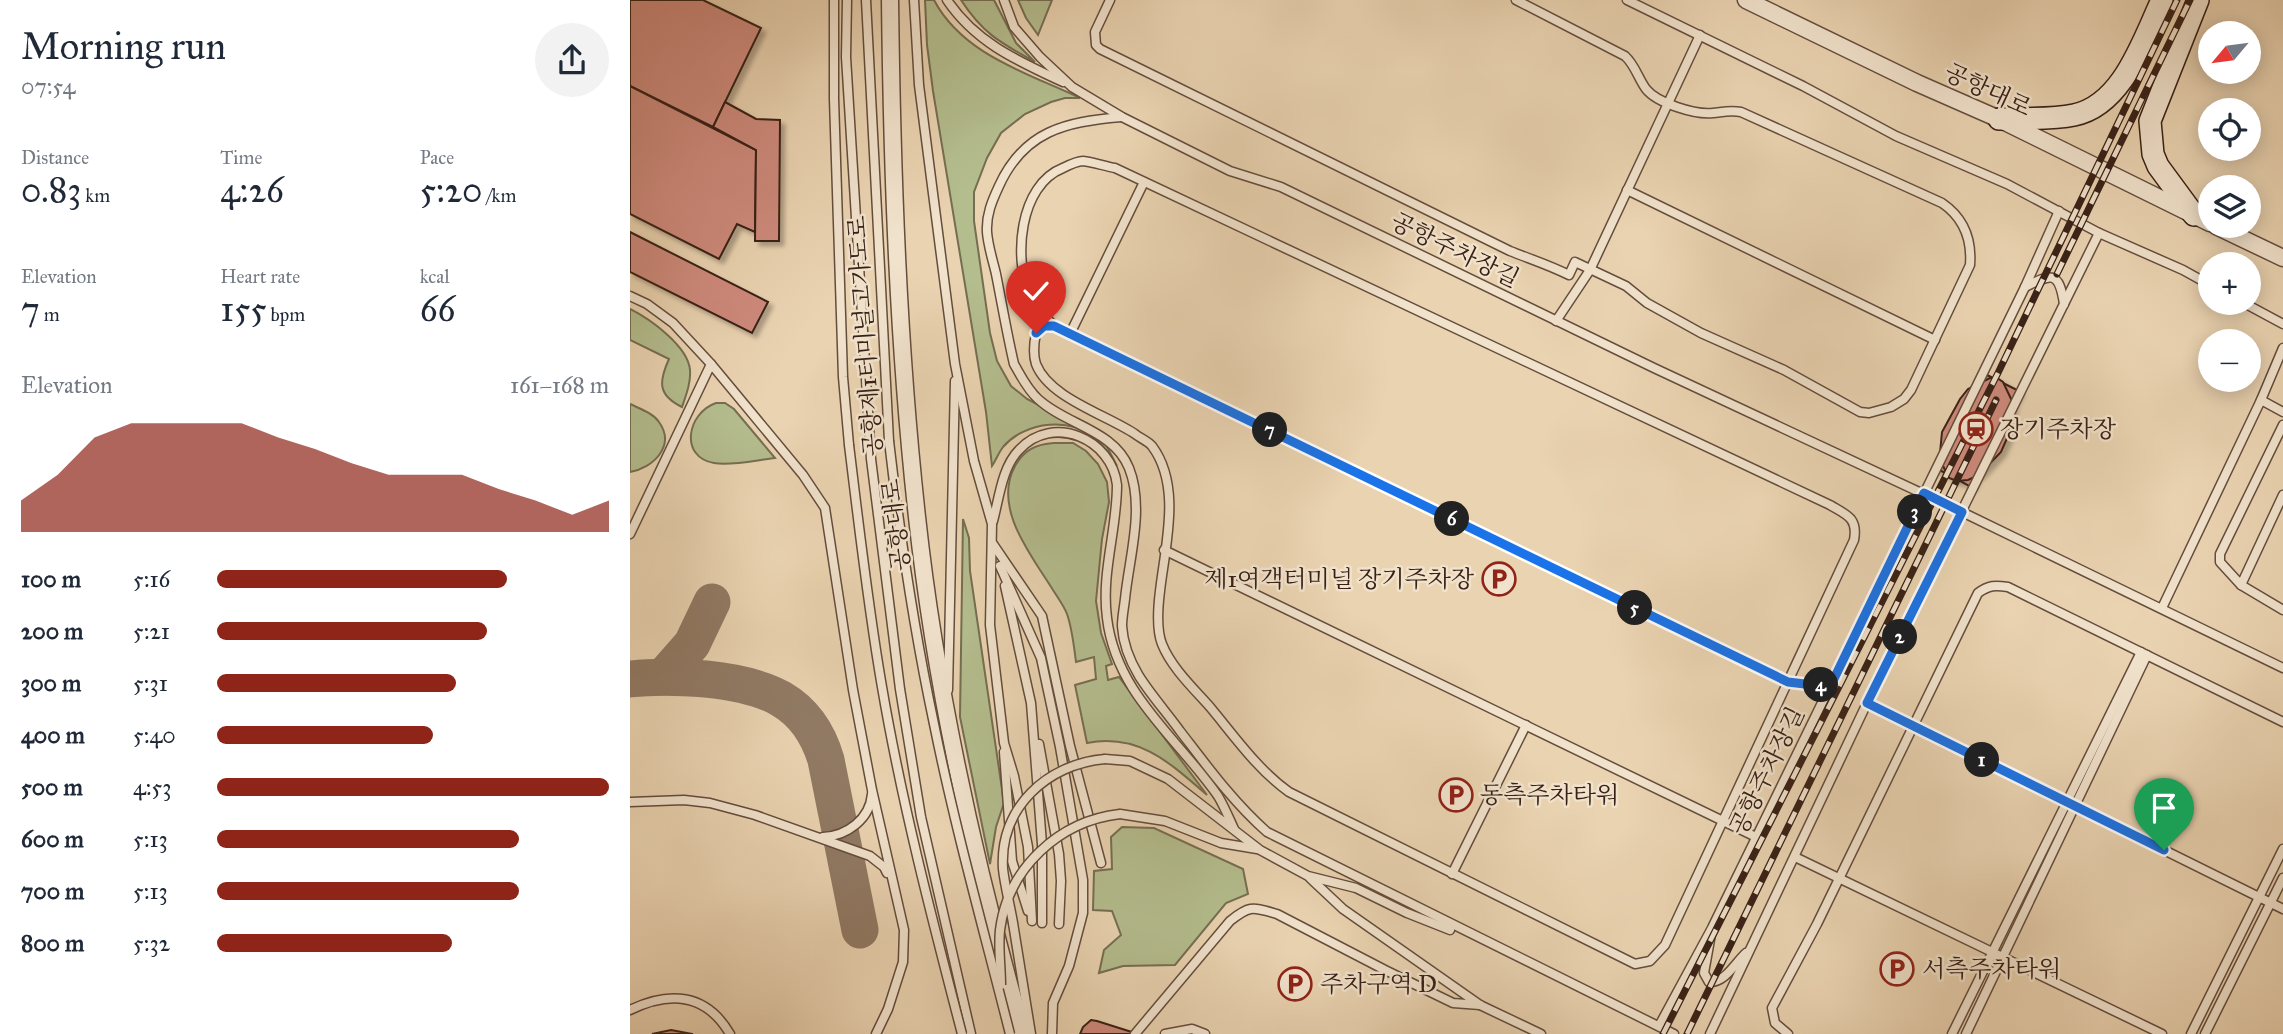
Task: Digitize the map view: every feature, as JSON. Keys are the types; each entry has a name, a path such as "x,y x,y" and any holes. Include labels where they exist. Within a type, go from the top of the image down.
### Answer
{"street":[{"name":"공항대로","path":"890,0 895,232 917,519 960,788 1023,1034"},
{"name":"공항대로","path":"1746,0 1917,83 1999,119 2198,217"},
{"path":"1999,119 2077,115 2105,100 2124,77 2162,0"},
{"path":"2198,0 2150,121 2153,155 2158,166 2198,214"},
{"path":"2241,238 2283,258"}],"lane":[{"name":"공항제1터미널고가도로","path":"834,0 834,99 843,377 867,589 882,688 909,821 968,1033"},
{"path":"847,0 846,57 871,459 900,689 921,817 968,1033 955,1034"},
{"name":"공항제1터미널고가도로","path":"866,0 889,441 904,567 934,725 965,862 1010,1034"},
{"path":"914,0 919,85 956,364 974,461 992,524 990,625 1004,743 1012,861 1032,921 1028,847 1014,776 1004,743"},
{"path":"947,0 962,20 985,42 1072,87"},
{"name":"공항주차장길","path":"1004,0 1014,27 1040,57 1072,87 1122,117 1230,171 1281,187 1556,321 1924,493 2283,668"},
{"path":"1111,0 1095,32 1096,45 1100,49 1510,251 1537,262 1545,262 1569,275 1575,262 1626,286 1647,303 1701,333 1784,370 1860,412 1880,412 1904,399 1911,390 1970,265 1971,253 1962,221 1955,212 1942,203 1741,112 1729,110 1712,114 1668,104 1647,90 1632,62 1625,56 1517,0"},
{"path":"1627,0 1803,86 1896,136 2007,184 2099,233 2198,278"},
{"path":"1556,321 1590,270 1700,35"},
{"path":"1122,117 1086,120 1055,129 1039,137 1020,152 1007,168 989,208 987,232 1014,364 1024,383 1050,408 1105,439 1119,450 1136,489 1136,513 1122,625 1128,653 1139,676 1217,778 1248,815 1267,832 1674,1034"},
{"path":"1054,326 1044,326 1036,333 1034,347 1036,364 1049,383 1151,445 1163,469 1170,498 1158,611 1161,643 1182,675 1270,779 1289,792 1634,964 1650,961 1665,945 1788,682 1854,540 1856,529 1853,521 1830,505 1115,168 1081,161 1056,170 1038,186 1029,203 1021,236 1025,277 1030,296 1054,326 1788,682 1830,687"},
{"path":"1070,334 1144,182"},
{"path":"1627,190 1935,340"},
{"name":"공항주차장길","path":"1659,1026 1712,928 2025,287 2059,211"},
{"path":"1710,1034 1867,703 2099,233"},
{"path":"2025,287 2045,276 2055,278 2061,285 2064,304"},
{"path":"630,296 647,304 673,323 711,364 803,475 825,508 853,690 872,790 904,930 903,962 879,1033"},
{"path":"2261,312 2283,324"},
{"path":"2162,608 2262,400 2283,348"},
{"path":"630,534 711,364"},
{"path":"948,716 956,364"},
{"path":"2262,400 2283,412"},
{"path":"2283,425 2220,554 2220,562 2241,585 2283,610"},
{"path":"992,524 1010,462 1028,442 1049,434 1071,433 1094,443 1104,453 1114,469 1117,485 1105,595 1108,629 1117,661 1149,712 1219,797 1234,829"},
{"path":"2241,585 2283,495"},
{"path":"993,544 1031,703 1059,854 1059,925"},
{"path":"993,544 1042,616 1070,746 1101,863"},
{"path":"1164,550 1756,837"},
{"path":"1000,566 1041,658 1060,747 1083,880 1083,913 1069,966 1054,1003 1052,1034"},
{"path":"1788,1034 1775,1023 1772,1008 1817,923 1978,593 1986,587 2008,587 2283,722"},
{"path":"1952,1034 2071,804 2144,654"},
{"path":"1031,703 1042,844 1042,923"},
{"path":"1867,703 2283,909"},
{"path":"1452,874 1525,725"},
{"path":"1031,1034 1003,869 1006,840 1013,817 1026,796 1045,780 1074,764 1105,760 1130,761 1168,779 1259,850 1308,876 1356,888 1407,913 1495,947"},
{"path":"810,835 835,836 849,830 867,811 872,790"},
{"path":"630,802 684,800 710,803 755,815 870,856 884,867 892,882"},
{"path":"1966,1034 2071,804"},
{"path":"1002,1000 1000,930 1008,900 1016,880 1030,861 1068,829 1104,816 1120,814 1165,821 1221,843 1259,850"},
{"path":"2191,1034 2283,849"},
{"path":"1795,857 2162,1034"},
{"path":"1308,876 1343,909 1480,1005 1541,1034"},
{"path":"2205,1034 2283,878"},
{"path":"1135,1034 1230,921 1245,909 1257,908 1276,914 1453,1003 1480,1005"},
{"path":"1712,928 1704,973 1709,982 1717,982 1725,976 1750,948"},
{"path":"630,1010 661,998 683,999 701,1005 716,1015 730,1034"},
{"path":"1165,1034 1192,1030 1205,1034"}],"green space":[{"path":"925,0 934,0 946,19 979,49 1019,71 1080,98 1051,102 1025,114 1001,133 987,158 974,192 974,221 990,333 997,361 1011,386 1027,399 1103,439 1117,466 1103,446 1087,432 1075,427 1049,425 1036,427 1012,438 992,466 986,412 933,91"},
{"path":"961,0 994,0 1016,43 1035,62 993,37"},
{"path":"1018,0 1052,0 1038,35 1026,18"},
{"path":"630,309 667,334 688,361 690,380 682,407 668,398 662,387 663,374 669,359 630,340"},
{"path":"716,403 725,403 734,409 775,458 721,464 703,459 695,452 691,434 693,425 706,408"},
{"path":"630,404 659,422 665,439 660,454 654,461 630,472"},
{"path":"1073,443 1086,451 1098,464 1107,482 1109,502 1102,539 1096,601 1101,633 1112,664 1106,666 1108,680 1119,677 1207,795 1153,753 1122,742 1087,743 1075,685 1096,679 1094,657 1076,662 1067,614 1026,547 1011,515 1008,498 1009,482 1022,456 1036,446"},
{"path":"963,519 969,538 970,571 1004,803 996,827 990,864 960,717"},
{"path":"1122,827 1154,828 1243,869 1248,894 1226,903 1175,965 1123,966 1099,973 1104,950 1121,935 1112,911 1093,910 1094,871 1112,869 1111,837"}],"building":[{"path":"630,0 703,0 761,28 713,127 630,86"},
{"path":"630,86 756,150 755,232 737,224 719,259 630,214"},
{"path":"725,102 756,119 780,120 779,241 755,241 756,150 713,127"},
{"path":"630,232 768,302 752,333 630,272"},
{"name":"장기주차장","path":"1981,372 2019,391 1971,487 1934,467"},
{"name":"장기주차장","path":"1990,378 2003,382 2013,403 2008,436 2001,452 1979,475 1957,481 1949,478 1942,464 1942,432 1968,389"},
{"path":"1091,1020 1097,1021 1138,1034 1080,1034"},
{"path":"671,1030 692,1034 652,1034"}],"taxiway":[{"path":"663,677 692,644 712,602"},
{"path":"630,679 706,679 747,686 781,699 808,722 826,760 860,930"}],"railway":[{"path":"1663,1034 1998,373 2177,0"},
{"path":"2057,274 2190,0"},
{"path":"1687,1034 1996,400"}],"place":[{"name":"장기주차장","path":"1976,429"},
{"name":"제1여객터미널 장기주차장","path":"1499,579"},
{"name":"동측주차타워","path":"1456,795"},
{"name":"서측주차타워","path":"1897,969"},
{"name":"주차구역 D","path":"1295,984"}],"route":[{"path":"1036,333 1044,326 1054,326 1788,682 1830,687 1924,493 1962,512 1867,703 2164,850"}]}
